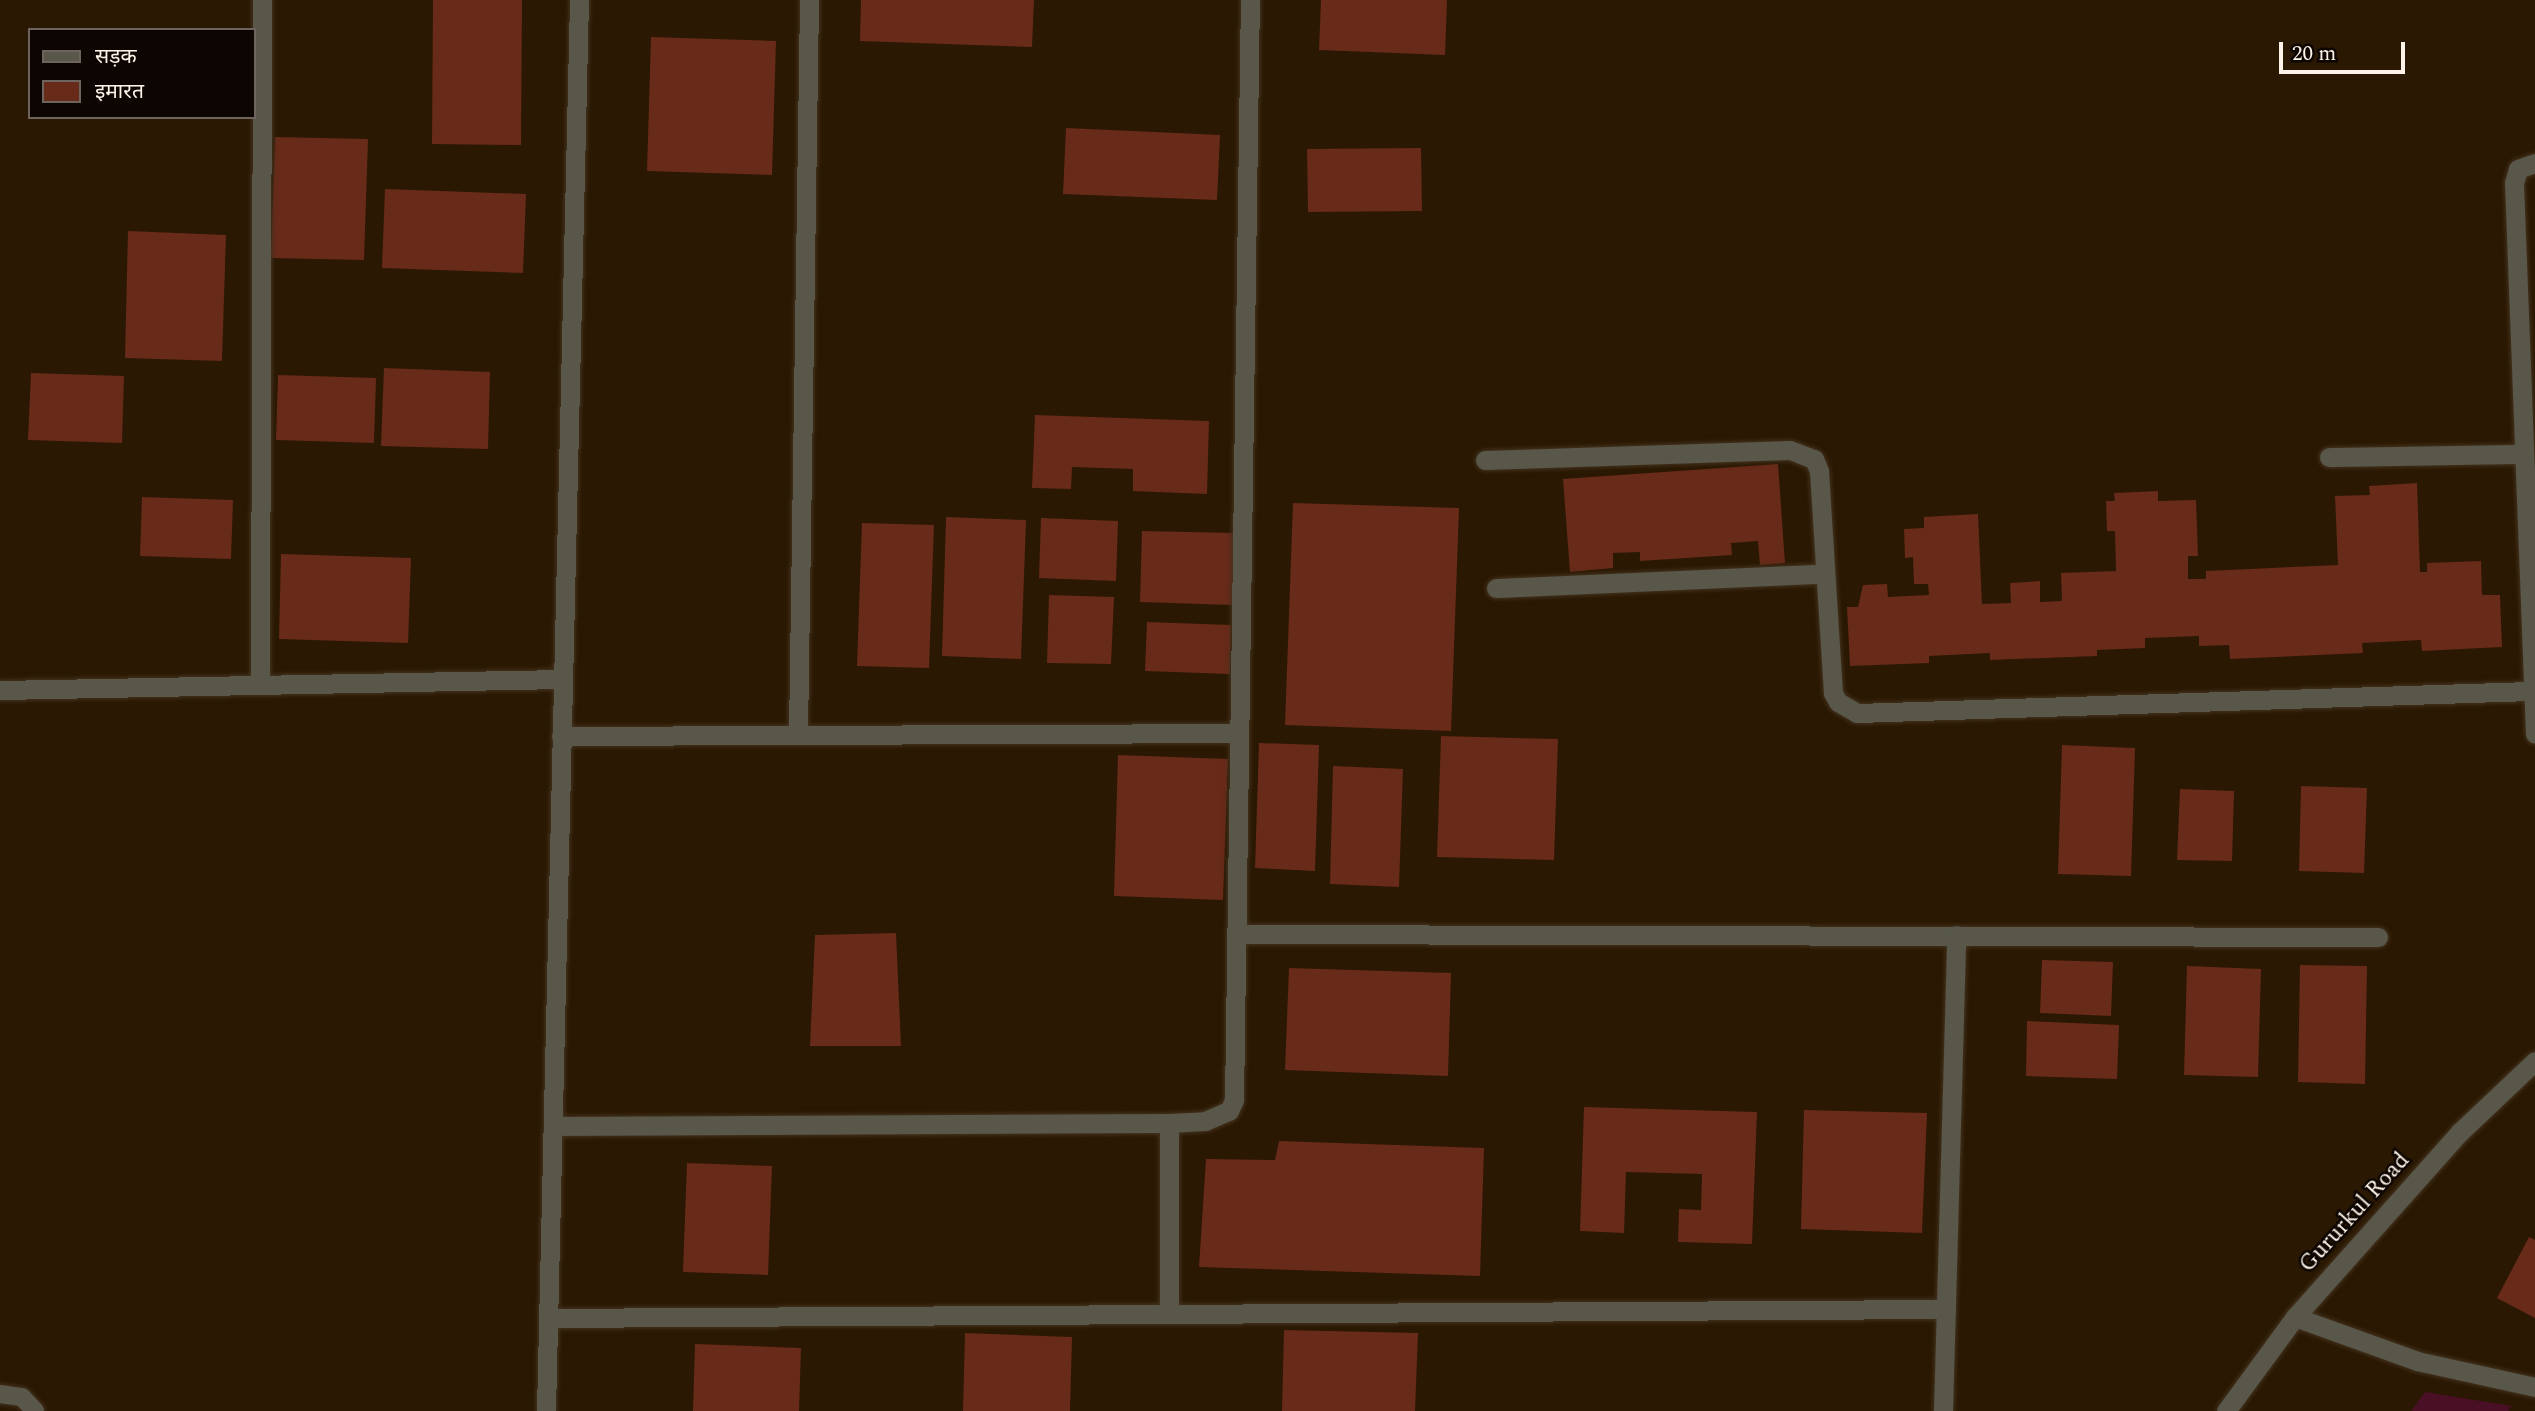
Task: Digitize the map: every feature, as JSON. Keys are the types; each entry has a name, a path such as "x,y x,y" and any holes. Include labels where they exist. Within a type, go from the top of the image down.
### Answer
{"street":[{"path":"260,685 262,0"},
{"path":"546,1411 579,0"},
{"path":"799,734 809,0"},
{"path":"553,1126 1169,1124 1216,1119 1229,1111 1234,1100 1250,0"},
{"path":"2535,163 2518,169 2514,183 2530,691 2535,734"},
{"path":"1485,460 1804,452 1814,459 1819,471 1823,575 1833,693 1838,702 1857,713 2530,691"},
{"path":"2329,457 2522,454"},
{"path":"1496,588 1823,575"},
{"path":"0,690 563,679"},
{"path":"561,736 1239,733"},
{"path":"1236,934 2378,937"},
{"path":"1943,1411 1955,935"},
{"name":"Gururkul Road","path":"2226,1411 2295,1317 2460,1132 2535,1061"},
{"path":"1169,1124 1169,1314"},
{"path":"548,1318 1946,1309"},
{"path":"2295,1317 2417,1361 2535,1387"}],"lane":[{"path":"0,1394 22,1397 35,1411"}],"shaded area":[{"path":"2425,1392 2512,1406 2508,1411 2411,1411"}],"building":[{"path":"433,0 522,0 521,145 432,144"},
{"path":"861,0 1034,0 1032,47 860,41"},
{"path":"1321,0 1447,0 1445,55 1319,50"},
{"path":"651,37 776,41 772,175 647,171"},
{"path":"1066,128 1220,135 1217,200 1063,194"},
{"path":"275,137 368,139 364,260 271,258"},
{"path":"1421,148 1422,211 1308,212 1307,149"},
{"path":"385,189 526,194 523,273 382,268"},
{"path":"128,231 226,235 222,361 125,358"},
{"path":"384,368 490,372 488,449 381,446"},
{"path":"31,373 124,376 122,443 28,440"},
{"path":"278,375 376,378 374,443 276,440"},
{"path":"1035,415 1209,421 1207,494 1133,491 1133,469 1072,467 1071,489 1032,488"},
{"path":"1778,464 1785,563 1760,565 1758,541 1731,543 1732,555 1640,561 1640,552 1613,553 1613,568 1570,572 1563,479"},
{"path":"2417,483 2420,572 2427,572 2427,563 2481,561 2482,595 2500,595 2502,647 2422,651 2421,640 2362,643 2363,653 2230,659 2229,645 2199,646 2199,636 2145,638 2145,648 2097,650 2097,656 1990,660 1990,653 1929,656 1929,663 1850,666 1847,607 1858,607 1863,585 1887,584 1888,597 1929,595 1928,584 1914,584 1913,557 1905,558 1904,529 1924,528 1924,517 1978,514 1982,604 2011,603 2010,583 2040,581 2040,602 2062,601 2061,573 2116,571 2115,531 2107,531 2106,501 2115,501 2114,493 2158,491 2158,501 2196,500 2198,556 2188,556 2188,579 2206,579 2206,571 2338,565 2335,496 2370,495 2369,486"},
{"path":"142,497 233,500 231,559 140,556"},
{"path":"1293,503 1459,508 1451,731 1285,725"},
{"path":"946,517 1026,520 1021,659 942,656"},
{"path":"1041,518 1118,521 1116,581 1039,578"},
{"path":"862,523 934,525 929,668 857,666"},
{"path":"1142,531 1236,533 1233,605 1140,602"},
{"path":"281,554 411,558 408,643 279,639"},
{"path":"1049,595 1114,597 1111,664 1047,663"},
{"path":"1147,622 1231,625 1230,674 1145,671"},
{"path":"1441,736 1558,739 1554,860 1437,857"},
{"path":"1259,743 1319,745 1315,871 1255,868"},
{"path":"2062,745 2135,748 2131,876 2058,874"},
{"path":"1118,755 1228,759 1223,900 1114,896"},
{"path":"1333,766 1403,769 1399,887 1330,884"},
{"path":"2301,786 2367,788 2364,873 2299,871"},
{"path":"2180,789 2234,791 2232,861 2177,860"},
{"path":"896,933 901,1046 810,1046 815,935"},
{"path":"2042,960 2113,962 2111,1016 2040,1013"},
{"path":"2300,965 2367,966 2365,1084 2298,1082"},
{"path":"2187,966 2261,969 2258,1077 2184,1075"},
{"path":"1289,968 1451,973 1448,1076 1285,1070"},
{"path":"2027,1021 2119,1025 2117,1079 2026,1076"},
{"path":"1584,1107 1757,1112 1752,1244 1678,1242 1679,1209 1701,1210 1702,1174 1626,1172 1624,1233 1580,1231"},
{"path":"1804,1110 1927,1113 1922,1233 1801,1229"},
{"path":"1279,1141 1484,1148 1480,1276 1199,1267 1206,1159 1275,1160"},
{"path":"687,1163 772,1166 768,1275 683,1272"},
{"path":"2529,1237 2535,1240 2535,1318 2497,1298"},
{"path":"1284,1330 1418,1333 1415,1411 1282,1411"},
{"path":"965,1333 1072,1337 1070,1411 963,1411"},
{"path":"695,1344 801,1348 799,1411 693,1411"}]}
